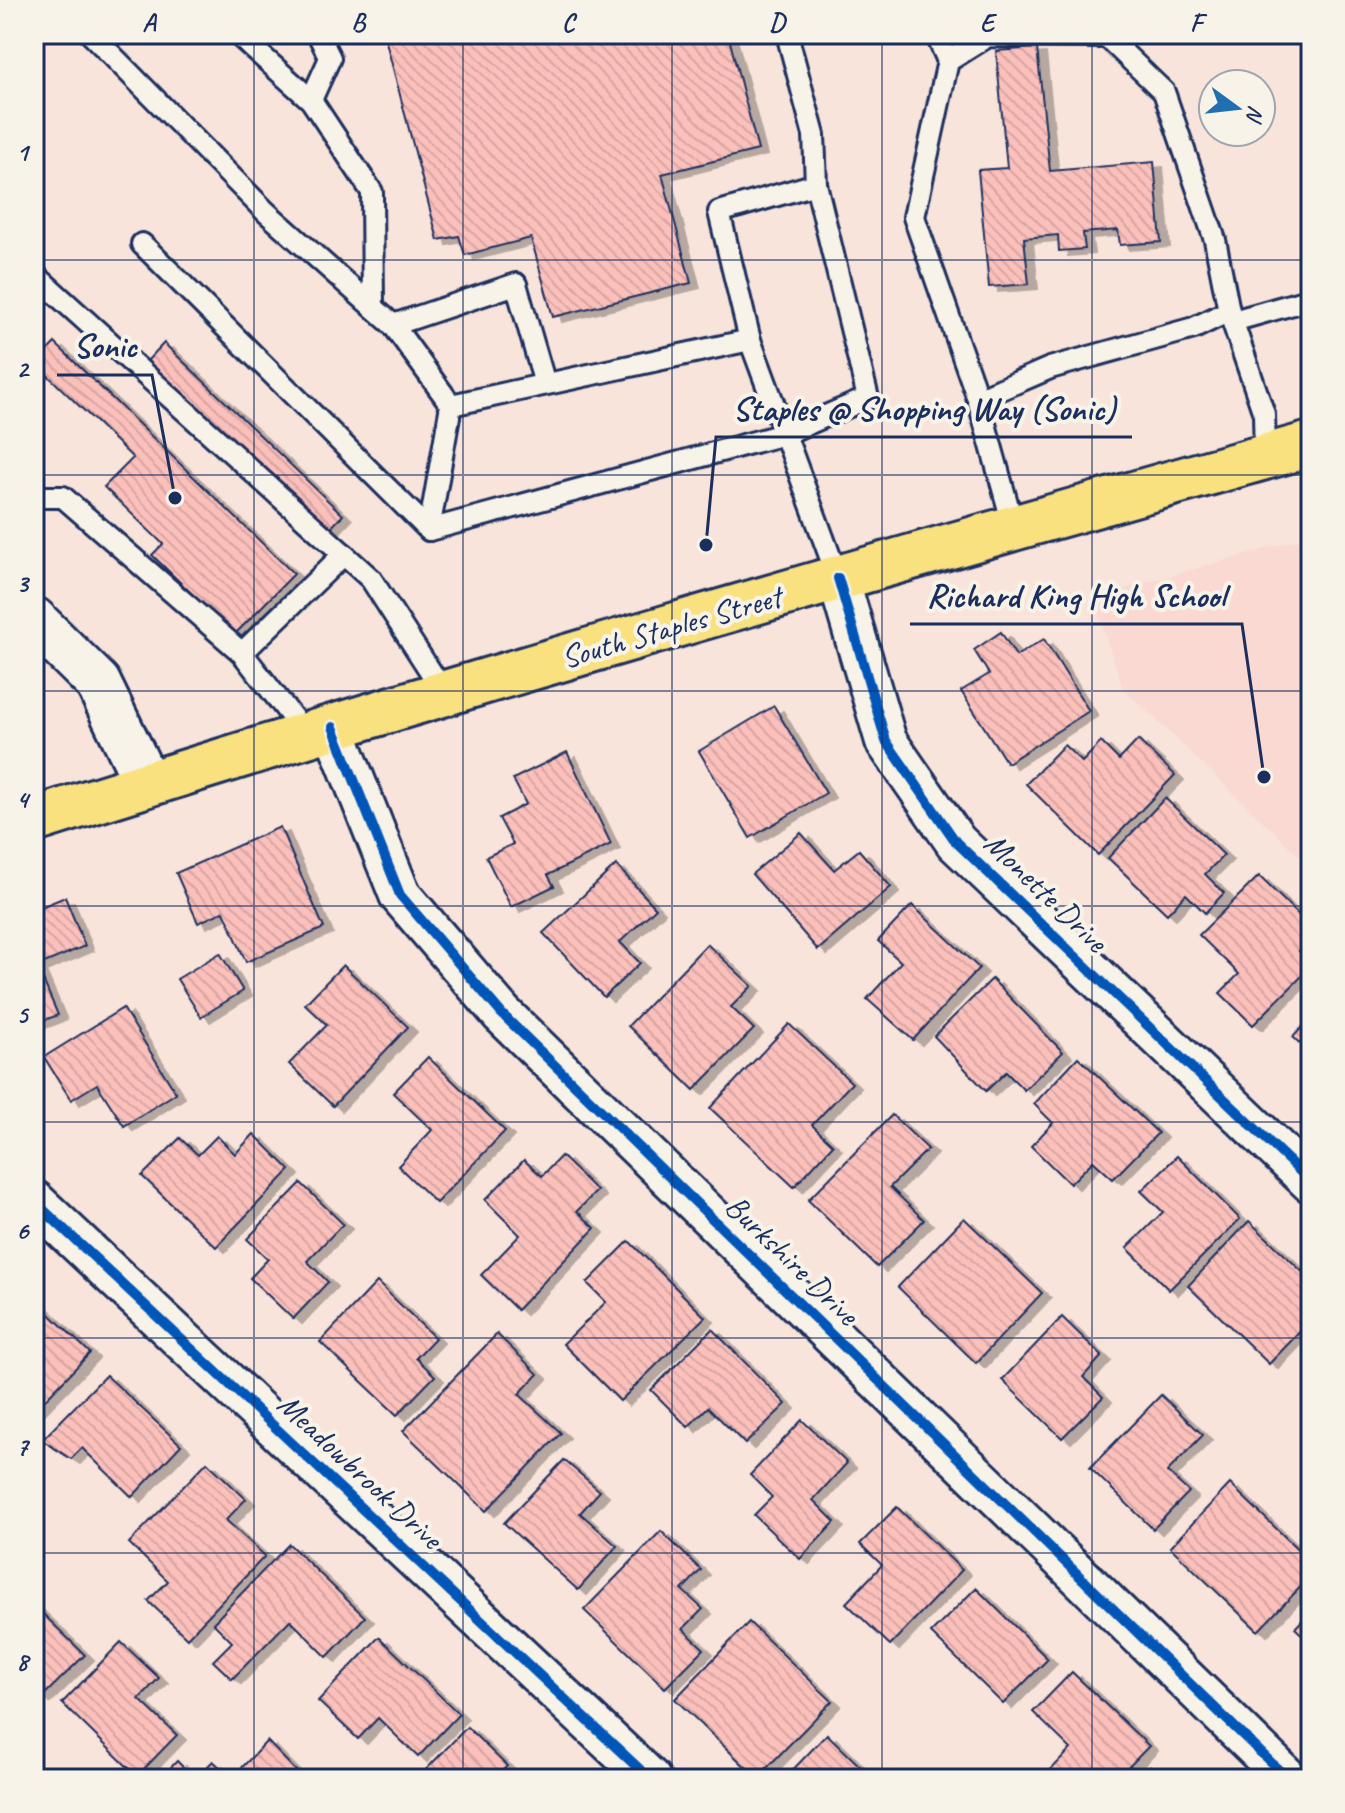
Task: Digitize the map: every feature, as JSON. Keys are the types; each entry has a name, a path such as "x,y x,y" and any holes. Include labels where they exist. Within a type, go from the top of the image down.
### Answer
{"main road":[{"name":"South Staples Street","path":"34,820 320,731 838,578 1311,444"}],"street":[{"name":"Monette Drive","path":"838,578 886,741 956,842 1311,1182"},
{"path":"34,620 98,683 147,784"},
{"name":"Burkshire Drive","path":"320,731 400,895 502,1014 1288,1779"},
{"name":"Meadowbrook Drive","path":"34,1201 650,1779"}],"lane":[{"path":"91,34 266,212 393,325 451,405 429,530"},
{"path":"237,34 311,100 372,192 373,307"},
{"path":"311,100 330,58 318,34"},
{"path":"429,530 784,434 868,398 816,184 814,135 787,34"},
{"path":"936,34 948,61 914,217 978,399 1014,528"},
{"path":"948,61 988,36 1107,37 1164,92 1215,240 1231,316 1264,414 1265,457"},
{"path":"816,184 719,212 750,340 838,578"},
{"path":"142,244 429,530"},
{"path":"34,274 371,579 445,694"},
{"path":"393,325 516,284 545,384"},
{"path":"978,399 1050,368 1231,316 1311,299"},
{"path":"451,405 750,340"},
{"path":"34,497 63,497 242,653 320,731"},
{"path":"242,653 344,554"}],"shaded area":[{"path":"1311,536 1311,867 1123,688 1093,598"}],"building":[{"path":"384,34 728,34 758,150 662,174 691,283 553,317 531,238 465,255 459,236 438,240"},
{"path":"1037,48 1050,171 1154,162 1161,242 1120,245 1118,230 1083,233 1085,249 1059,251 1058,235 1024,238 1029,284 989,287 978,170 1007,168 996,51"},
{"path":"55,343 294,574 234,635 152,555 163,544 104,487 133,458 35,363"},
{"path":"164,343 343,515 326,533 147,361"},
{"path":"1001,632 1016,656 1044,639 1089,711 1007,763 961,691 989,674 974,650"},
{"path":"774,706 826,793 750,838 699,751"},
{"path":"1138,740 1175,775 1098,855 1026,784 1064,745 1082,762 1101,742 1119,760"},
{"path":"567,752 611,844 548,875 554,886 511,907 486,857 513,844 499,818 526,804 513,779"},
{"path":"1165,798 1224,855 1205,874 1224,893 1205,913 1186,894 1167,914 1108,858"},
{"path":"280,827 324,928 246,962 224,911 198,923 176,873"},
{"path":"801,833 834,870 859,850 891,887 818,950 752,874"},
{"path":"616,865 656,908 620,942 640,963 604,997 543,933"},
{"path":"1259,876 1311,927 1311,939 1299,951 1311,967 1253,1025 1220,993 1239,974 1199,935"},
{"path":"65,897 85,946 37,966 58,1015 34,1024 34,910"},
{"path":"912,905 979,968 913,1040 867,999 901,962 878,941"},
{"path":"707,944 752,986 731,1007 754,1029 694,1090 628,1026"},
{"path":"220,953 243,991 201,1017 177,979"},
{"path":"343,965 408,1027 333,1106 289,1064 327,1025 305,1004"},
{"path":"992,979 1063,1052 1024,1090 1006,1072 986,1091 934,1036"},
{"path":"123,1008 176,1093 124,1126 97,1084 71,1100 44,1057"},
{"path":"1311,1018 1311,1054 1293,1037"},
{"path":"789,1024 852,1083 812,1125 833,1145 794,1187 710,1108"},
{"path":"428,1057 505,1131 436,1203 398,1166 432,1130 393,1093"},
{"path":"1078,1057 1158,1133 1113,1179 1093,1161 1070,1184 1031,1146 1053,1123 1034,1104"},
{"path":"892,1115 928,1149 890,1187 924,1220 877,1267 808,1200"},
{"path":"254,1134 290,1170 216,1247 142,1176 180,1138 198,1155 217,1136 235,1154"},
{"path":"561,1156 597,1191 577,1211 595,1228 517,1310 481,1275 520,1235 485,1200 524,1160 542,1176"},
{"path":"1177,1156 1240,1219 1169,1290 1127,1248 1163,1212 1141,1191"},
{"path":"301,1183 343,1224 307,1261 328,1282 293,1319 250,1278 268,1259 247,1239"},
{"path":"964,1218 1042,1293 976,1363 898,1287"},
{"path":"1249,1221 1311,1280 1311,1320 1269,1364 1188,1286"},
{"path":"629,1241 705,1317 620,1401 563,1344 606,1302 587,1283"},
{"path":"377,1282 435,1338 416,1358 435,1376 397,1415 320,1342"},
{"path":"34,1299 90,1353 34,1411"},
{"path":"1062,1317 1102,1356 1083,1377 1103,1397 1062,1438 1002,1380"},
{"path":"712,1329 786,1404 745,1444 708,1407 688,1427 651,1390"},
{"path":"497,1334 538,1374 519,1394 561,1433 486,1511 403,1431"},
{"path":"106,1375 181,1445 132,1497 82,1448 71,1459 42,1440"},
{"path":"1161,1395 1203,1435 1167,1472 1189,1492 1153,1529 1090,1468"},
{"path":"802,1420 847,1463 813,1500 835,1522 800,1559 754,1515 772,1497 750,1475"},
{"path":"564,1460 600,1491 580,1513 617,1546 578,1590 504,1523"},
{"path":"207,1462 246,1499 226,1520 265,1556 187,1638 148,1601 168,1581 129,1543"},
{"path":"1230,1484 1311,1562 1311,1576 1258,1631 1170,1547"},
{"path":"897,1507 962,1570 890,1645 846,1603 882,1565 860,1544"},
{"path":"661,1531 701,1570 682,1590 703,1609 683,1629 704,1649 665,1688 584,1610"},
{"path":"289,1544 365,1617 327,1657 290,1620 232,1679 213,1661 232,1642 213,1623"},
{"path":"976,1588 1048,1659 1003,1704 931,1633"},
{"path":"34,1605 85,1655 41,1698 34,1691"},
{"path":"1311,1611 1311,1643 1295,1628"},
{"path":"749,1622 832,1701 757,1778 675,1699"},
{"path":"379,1637 459,1714 418,1757 378,1718 358,1739 318,1701"},
{"path":"121,1642 159,1678 139,1699 177,1735 137,1776 62,1703"},
{"path":"1072,1672 1149,1746 1117,1779 1042,1779 1071,1749 1033,1712"},
{"path":"467,1727 507,1766 495,1779 417,1779"},
{"path":"827,1734 873,1779 784,1779"},
{"path":"267,1741 304,1779 195,1779 213,1761 232,1778"},
{"path":"177,1761 195,1779 160,1779"},
{"path":"1150,1767 1163,1779 1139,1779"}],"cycle path":[{"path":"838,578 886,741 956,842 1311,1182"},
{"path":"333,727 400,895 502,1014 1288,1779"},
{"path":"34,1201 650,1779"}],"place":[{"name":"Sonic","path":"175,498"},
{"name":"Staples @ Shopping Way (Sonic)","path":"706,545"},
{"name":"Richard King High School","path":"1264,777"}]}
